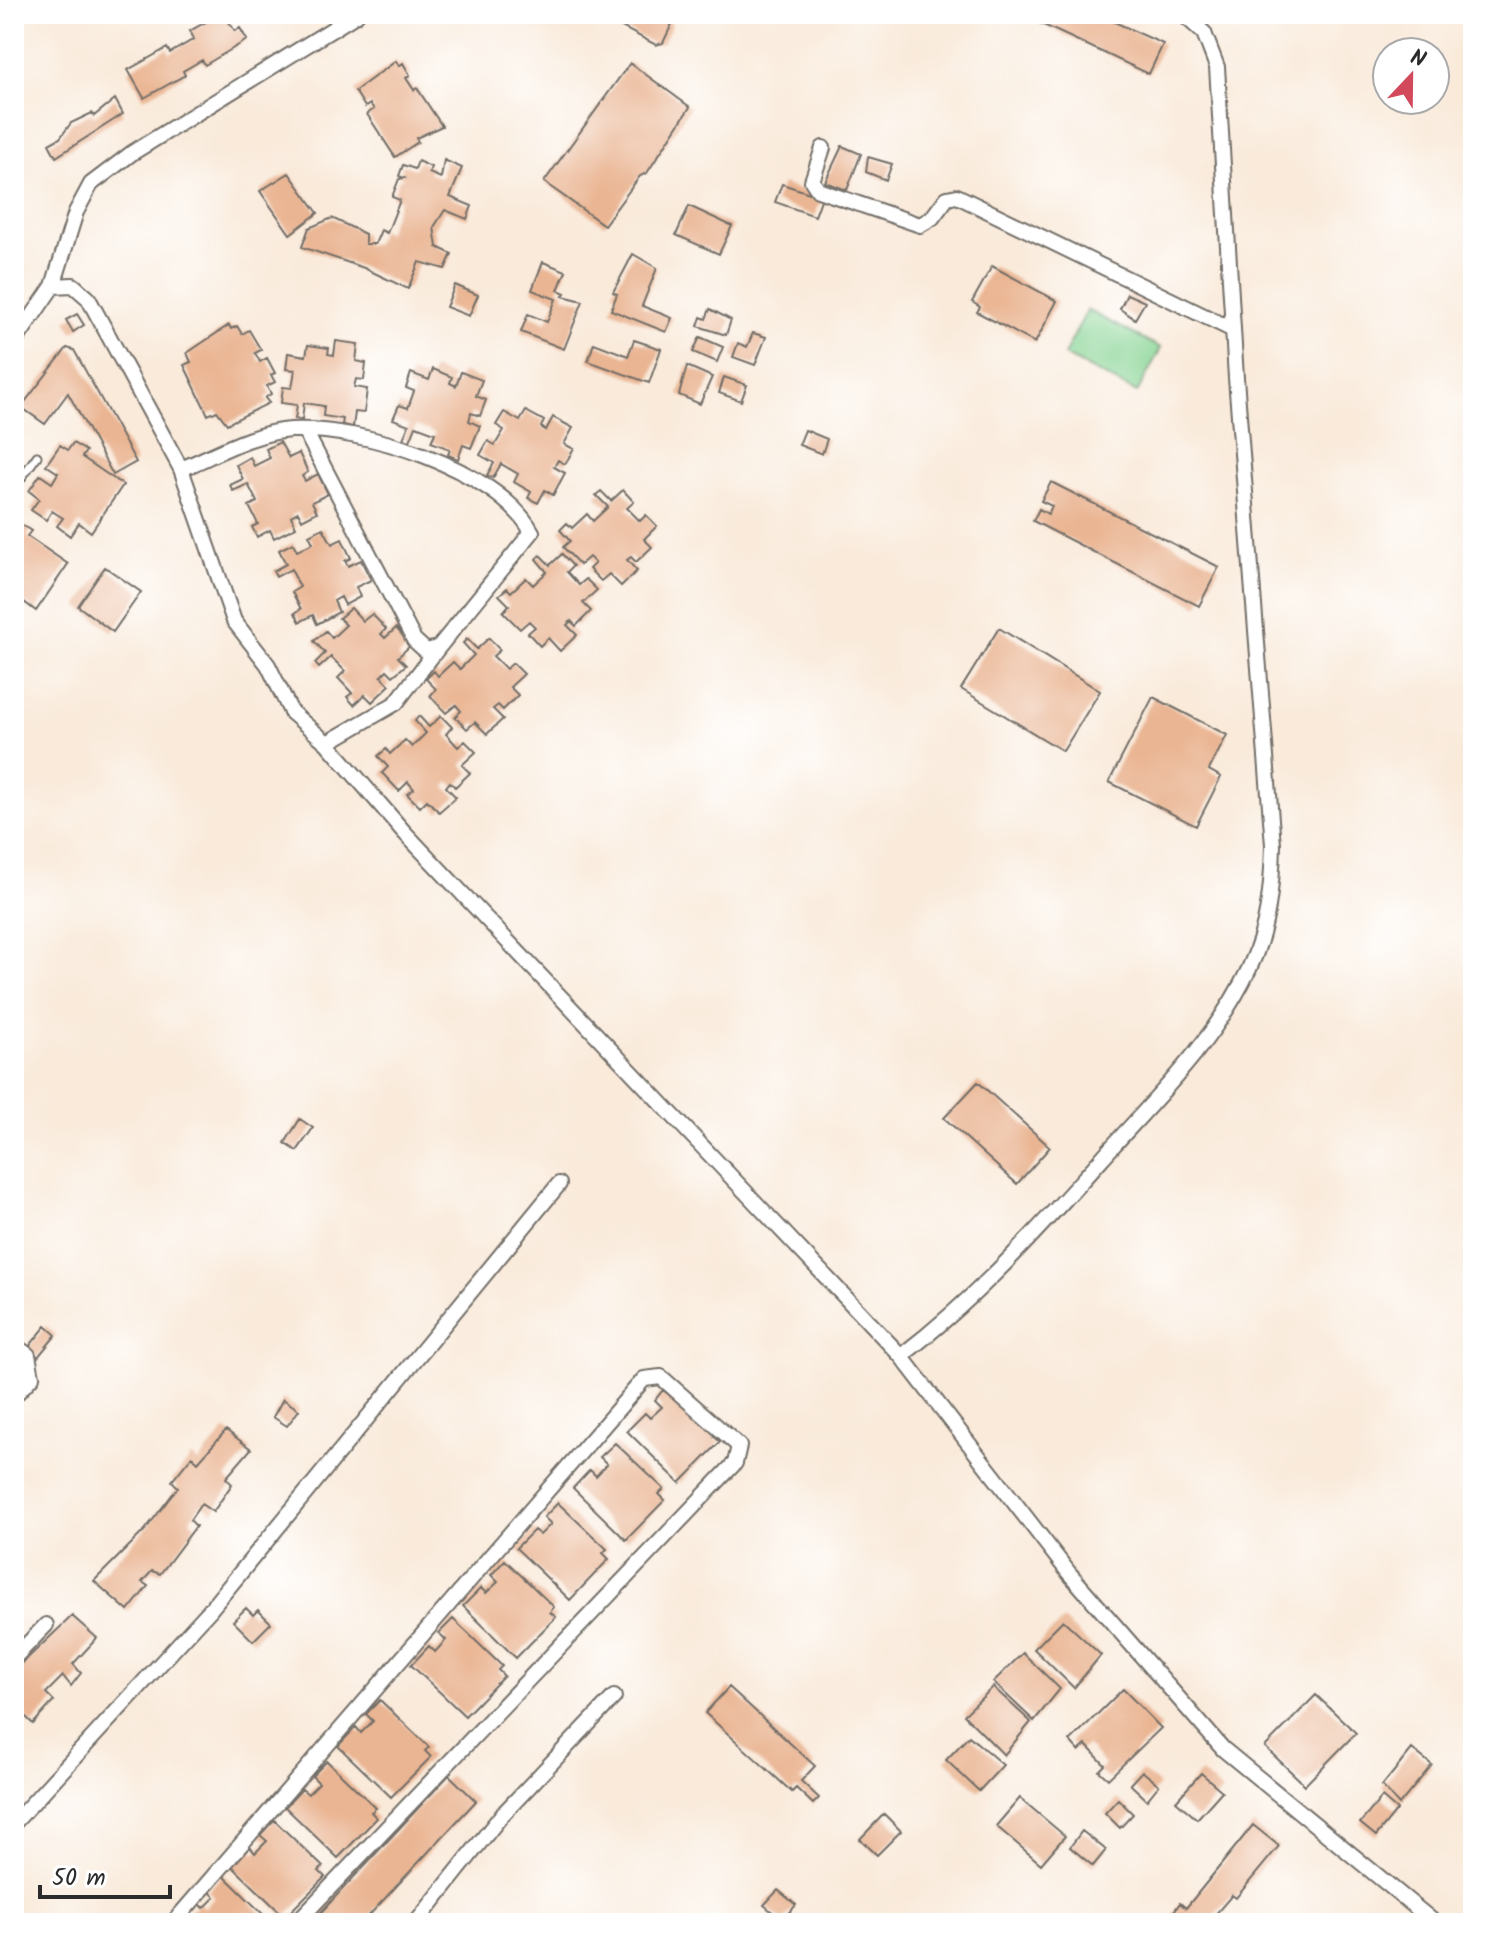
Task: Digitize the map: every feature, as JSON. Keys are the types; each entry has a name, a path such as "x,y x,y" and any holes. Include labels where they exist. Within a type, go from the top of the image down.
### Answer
{"street":[{"path":"14,343 53,286 76,212 91,184 132,153 357,14"},
{"path":"901,1356 957,1313 1008,1263 1191,1060 1226,1012 1250,967 1267,920 1272,887 1272,830 1233,330 1217,67 1204,33 1188,15"},
{"path":"823,148 812,181 818,190 920,225 932,218 947,198 957,196 1233,330"},
{"path":"53,286 73,285 88,298 181,469 234,621 268,665 291,712 327,743 404,832 901,1356 1069,1573 1223,1749 1435,1923"},
{"path":"181,469 268,434 305,431 387,442 435,460 493,493 526,522 532,532 396,703 327,743"},
{"path":"305,431 414,640 426,651 438,648"},
{"path":"14,1823 209,1611 559,1184"},
{"path":"14,1345 28,1355 32,1377 14,1396"},
{"path":"173,1923 644,1379 661,1377 739,1446 735,1463 296,1923"},
{"path":"14,1658 46,1625"},
{"path":"416,1923 501,1816 614,1697"}],"lane":[{"path":"14,488 37,456"}],"green space":[{"path":"1087,310 1161,348 1137,393 1064,355"}],"building":[{"path":"220,14 231,14 234,19 229,22 235,31 240,28 247,40 205,65 202,60 183,71 185,75 144,98 128,70 167,48 170,53 194,39 190,31"},
{"path":"268,14 290,14 274,24"},
{"path":"612,14 672,14 669,21 672,24 663,43 656,45 608,20"},
{"path":"1020,14 1097,14 1163,44 1149,74"},
{"path":"396,61 399,66 403,63 410,75 406,78 414,90 417,88 442,126 416,138 418,142 395,157 367,114 374,109 370,104 365,107 355,91"},
{"path":"630,63 690,107 647,173 640,176 604,225 544,182"},
{"path":"115,99 123,114 56,157 49,144 60,138 71,123 92,113 94,116"},
{"path":"842,146 861,154 847,190 825,182"},
{"path":"868,157 892,164 886,180 866,172"},
{"path":"444,160 462,168 450,197 472,206 467,219 445,210 434,227 437,247 452,254 445,269 419,262 408,289 364,268 302,247 309,228 332,218 365,234 365,244 375,244 381,230 387,233 400,200 392,197 399,179 404,178 399,176 403,165 415,169 418,161 431,167 429,173 441,178"},
{"path":"289,173 318,213 290,234 260,191"},
{"path":"782,184 822,197 815,216 775,202"},
{"path":"689,206 732,226 719,254 676,235"},
{"path":"633,254 657,268 642,306 672,318 666,332 611,310 617,294 613,292"},
{"path":"543,262 566,271 558,290 565,293 563,296 583,301 564,349 521,332 528,314 547,322 556,299 532,290"},
{"path":"992,266 1057,301 1035,343 977,312 980,307 972,302"},
{"path":"455,285 478,295 469,316 446,307"},
{"path":"1127,294 1145,302 1135,319 1120,309"},
{"path":"710,309 731,320 726,335 698,326 701,317 706,319"},
{"path":"77,314 84,325 73,332 66,320"},
{"path":"229,325 231,329 237,326 242,334 249,330 261,350 255,353 260,362 267,358 275,373 271,375 275,382 267,386 271,394 265,398 269,403 227,424 217,411 208,415 184,365 191,362 187,353"},
{"path":"753,333 766,337 755,365 733,357 738,343 747,347"},
{"path":"700,337 723,347 717,362 693,352"},
{"path":"634,340 661,349 649,383 588,361 594,343 628,356"},
{"path":"336,341 358,344 356,361 366,363 364,380 356,379 354,387 367,389 364,413 355,412 353,427 342,425 343,419 323,416 324,406 304,403 302,420 295,419 297,405 281,403 283,387 292,388 295,370 286,369 288,353 306,356 308,345 329,348 328,354 334,355"},
{"path":"67,348 74,350 136,462 113,475 68,393 45,424 21,407"},
{"path":"687,366 712,377 700,404 679,395"},
{"path":"433,369 452,377 450,383 456,386 461,372 482,380 476,396 486,400 480,416 471,413 469,421 480,426 471,448 463,445 458,459 448,455 450,449 431,442 435,433 416,426 410,441 403,439 409,425 393,419 399,405 408,408 414,391 406,388 411,373 429,380"},
{"path":"724,377 747,385 741,401 719,393"},
{"path":"526,411 544,421 541,427 546,430 553,417 573,428 564,444 574,449 565,464 558,460 554,467 565,473 553,495 545,490 538,503 528,498 531,492 514,482 518,474 501,464 493,478 487,475 494,463 480,455 488,441 495,445 504,430 496,425 504,412 520,421"},
{"path":"805,430 827,439 822,454 799,445"},
{"path":"280,442 289,458 299,453 308,472 302,476 305,481 318,474 328,494 312,502 317,512 302,520 298,512 291,516 296,527 274,538 270,530 257,537 252,527 258,524 249,506 257,502 248,484 233,491 230,485 243,479 236,465 250,457 254,466 270,458 266,449"},
{"path":"73,443 86,451 82,457 123,485 91,532 79,523 70,536 57,526 63,518 52,511 46,520 31,510 39,499 29,491 40,475 52,483 58,473 46,465 60,445 68,450"},
{"path":"1051,482 1219,567 1199,606 1033,521 1039,509 1048,514 1052,506 1041,501"},
{"path":"623,490 634,502 627,508 640,521 646,515 657,526 644,539 652,547 636,562 631,557 627,560 637,571 621,586 609,574 601,581 589,569 595,563 589,557 580,565 563,547 570,541 560,530 567,523 572,528 587,514 593,521 608,507 596,495 601,491 611,501"},
{"path":"18,522 31,531 27,536 68,564 36,611 24,602 14,616 14,528"},
{"path":"323,528 332,544 342,539 351,558 345,561 348,566 361,560 371,580 356,587 360,597 345,605 341,597 334,601 339,612 317,624 313,615 300,622 295,613 301,609 292,592 300,587 291,569 276,577 273,571 286,564 279,550 293,543 297,551 313,543 309,535"},
{"path":"562,554 573,566 567,572 579,585 586,579 597,590 583,603 591,611 576,626 571,621 567,625 577,635 560,651 548,638 540,646 528,633 535,627 529,621 520,629 503,612 509,605 499,595 507,588 511,592 526,578 533,585 547,572 536,559 540,555 550,565"},
{"path":"105,567 141,592 113,632 78,606"},
{"path":"351,608 363,621 372,614 386,629 381,634 385,638 396,628 411,645 398,657 406,665 393,676 387,670 381,676 390,685 372,702 365,695 354,705 347,697 352,693 338,678 345,671 331,657 319,668 315,663 325,653 314,641 326,631 332,638 346,625 339,618"},
{"path":"999,628 1100,691 1063,751 961,689"},
{"path":"489,638 500,650 493,656 506,669 513,663 524,674 510,687 518,695 503,710 498,705 493,709 503,719 487,734 475,722 467,729 455,717 461,711 456,705 446,713 430,696 436,689 426,679 434,671 438,676 453,662 460,669 474,655 463,643 467,639 477,649"},
{"path":"1153,697 1227,735 1209,770 1221,777 1196,826 1109,782"},
{"path":"419,716 429,727 441,716 452,727 446,734 458,747 465,741 476,752 462,765 470,773 455,787 450,782 446,787 456,797 439,812 427,800 420,807 407,794 414,789 408,782 399,791 382,773 388,767 378,756 386,749 390,754 405,740 412,747 426,733 415,721"},
{"path":"978,1082 1050,1147 1017,1184 944,1118"},
{"path":"300,1119 313,1128 297,1151 285,1143"},
{"path":"46,1326 56,1335 38,1357 27,1349"},
{"path":"663,1390 718,1432 714,1436 720,1442 680,1483 627,1431 645,1413 650,1418 662,1407 655,1400"},
{"path":"283,1399 299,1410 287,1426 273,1417"},
{"path":"226,1430 251,1449 226,1478 232,1484 213,1512 201,1504 190,1520 196,1526 160,1574 152,1571 142,1582 148,1586 128,1611 94,1581 145,1530 178,1487 172,1481 192,1456 198,1462"},
{"path":"615,1443 664,1489 659,1494 665,1500 626,1540 573,1488 590,1470 596,1476 607,1464 600,1457"},
{"path":"558,1503 607,1549 603,1553 609,1559 570,1600 516,1548 534,1530 540,1535 551,1524 544,1517"},
{"path":"505,1560 554,1607 550,1612 556,1617 516,1658 463,1606 481,1588 486,1593 498,1582 491,1575"},
{"path":"246,1608 253,1615 258,1610 271,1623 253,1641 233,1621"},
{"path":"72,1616 97,1638 73,1664 81,1673 71,1686 63,1676 46,1693 54,1701 33,1724 24,1715 14,1724 14,1671"},
{"path":"453,1619 502,1666 498,1670 504,1676 465,1716 411,1665 429,1646 435,1652 446,1640 439,1633"},
{"path":"1063,1620 1101,1655 1074,1688 1034,1649"},
{"path":"1023,1653 1060,1689 1034,1721 993,1682"},
{"path":"729,1687 815,1766 801,1781 819,1798 813,1804 796,1788 792,1792 705,1713"},
{"path":"993,1687 1031,1722 1004,1755 964,1715"},
{"path":"1123,1689 1161,1728 1108,1779 1099,1771 1105,1765 1086,1745 1079,1751 1070,1741"},
{"path":"1316,1695 1356,1733 1305,1785 1265,1747"},
{"path":"380,1700 429,1747 425,1751 431,1757 391,1797 338,1746 356,1727 361,1733 373,1721 366,1714"},
{"path":"969,1736 1003,1765 979,1791 946,1760"},
{"path":"1412,1749 1432,1765 1399,1805 1382,1786"},
{"path":"327,1761 376,1808 371,1812 377,1818 338,1858 285,1807 302,1789 308,1794 319,1783 312,1776"},
{"path":"1142,1771 1159,1785 1147,1800 1130,1784"},
{"path":"1201,1773 1222,1791 1197,1819 1176,1801"},
{"path":"449,1775 476,1801 362,1923 311,1923"},
{"path":"1382,1797 1397,1810 1376,1836 1360,1823"},
{"path":"1020,1798 1065,1836 1041,1864 996,1826"},
{"path":"1118,1799 1133,1814 1120,1828 1105,1813"},
{"path":"884,1814 901,1831 877,1855 860,1839"},
{"path":"274,1820 323,1867 319,1871 325,1877 285,1917 232,1866 250,1847 255,1853 267,1841 260,1835"},
{"path":"1253,1825 1279,1846 1236,1898 1232,1895 1208,1923 1198,1917 1193,1923 1167,1921 1180,1903 1186,1908"},
{"path":"1082,1831 1106,1850 1093,1866 1070,1847"},
{"path":"223,1875 272,1923 181,1921 199,1903 204,1908 215,1897 208,1890"},
{"path":"778,1890 796,1905 783,1921 764,1905"}]}
